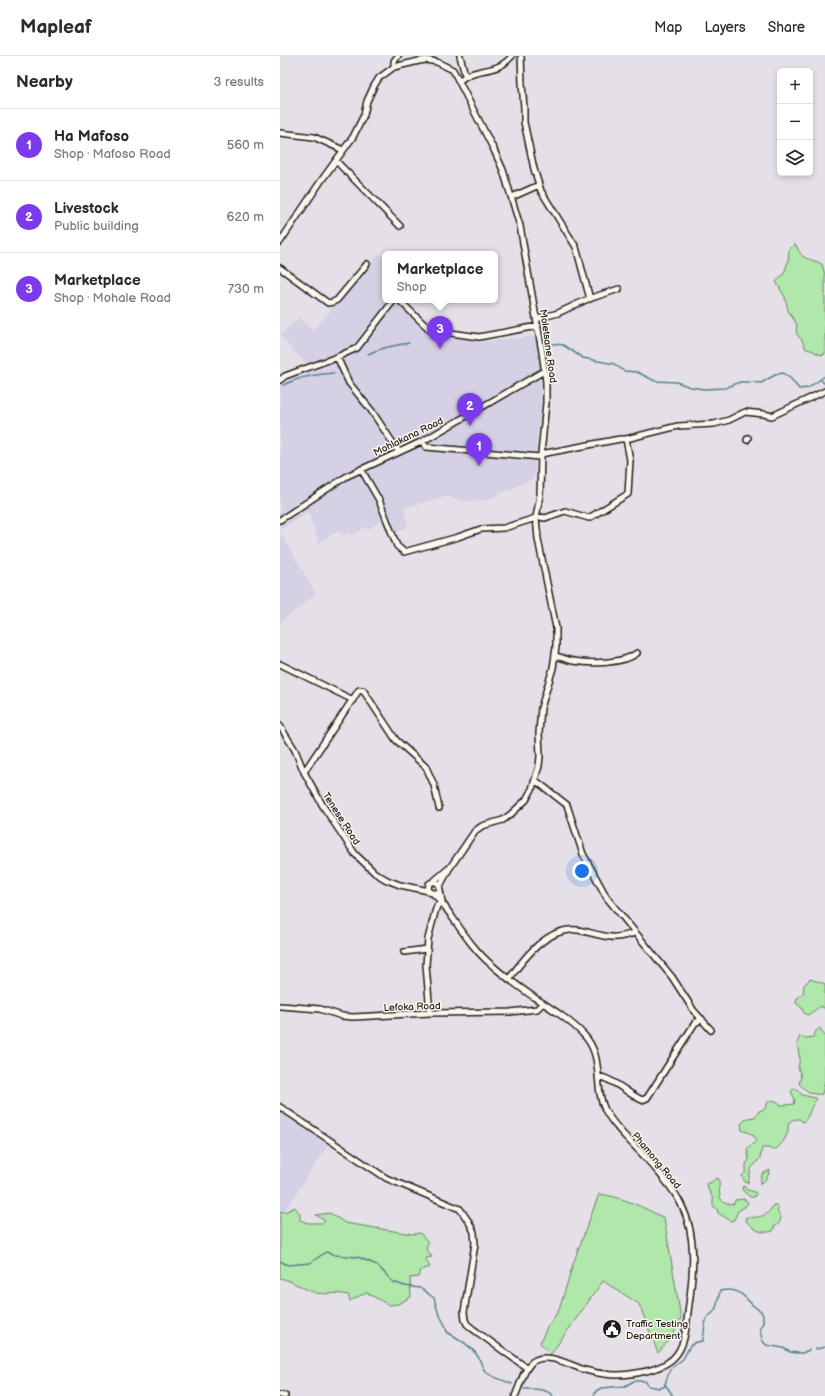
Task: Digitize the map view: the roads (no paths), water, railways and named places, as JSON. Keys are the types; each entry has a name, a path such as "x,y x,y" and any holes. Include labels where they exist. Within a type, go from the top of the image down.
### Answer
{"street":[{"path":"394,67 394,61 398,56"},
{"path":"460,56 465,75"},
{"path":"459,81 465,75 480,70 498,67 512,56"},
{"path":"521,56 524,122 534,169 539,185 547,200 576,247 590,299"},
{"name":"Moletsane Road","path":"280,242 352,137 364,115 374,86 379,78 394,67 426,60 437,62 453,70 494,150 503,170 512,197 520,226 538,326 544,371 546,403 540,455 540,495 536,517 538,539 556,628 556,647 541,708 539,733 540,766 536,780 526,800 518,809 503,820 486,824 478,829 462,848 449,869 440,888"},
{"path":"280,133 314,137 343,150"},
{"path":"336,161 400,226"},
{"path":"512,197 539,185"},
{"path":"280,268 328,303 337,300 367,264"},
{"path":"536,319 558,313 619,288"},
{"path":"280,380 285,376 357,348 392,303"},
{"path":"402,303 430,330 479,337 538,326"},
{"path":"337,357 349,383 371,410 399,452"},
{"name":"Mohlakana Road","path":"280,520 347,476 423,441 544,371"},
{"path":"423,441 426,447 540,455 626,439 678,426 714,424 729,420 746,412 772,416 825,391"},
{"path":"361,469 379,500 397,546 404,552 481,529 504,528 536,517 545,518 565,511 589,518 628,494 630,460 626,439"},
{"path":"555,656 573,661 603,662 631,658 637,653"},
{"path":"280,664 353,700"},
{"path":"304,772 359,690 363,690 396,740 426,767 434,785 439,808"},
{"name":"Tenese Road","path":"280,726 294,750 304,772 339,832 364,864 386,880 400,885 419,888 431,892"},
{"path":"536,780 567,805 583,854 600,887 607,898 672,977 694,1011 710,1030"},
{"name":"Moletsane Road","path":"432,882 449,869"},
{"path":"419,888 432,882 438,882 440,888 437,893 431,892 432,882"},
{"name":"Phamong Road","path":"440,888 442,902"},
{"name":"Phamong Road","path":"431,892 442,902 468,940 482,956 509,979 562,1016 585,1036 593,1050 598,1065 601,1100 608,1115 669,1184 680,1202 691,1230 693,1255 690,1296 684,1340 670,1362 644,1371 618,1374 606,1374 579,1368 562,1361 542,1359 532,1362 527,1368"},
{"path":"430,1013 426,965 428,939 437,906 442,902"},
{"path":"509,979 529,953 547,937 568,930 577,930 612,938 635,933"},
{"path":"404,952 427,949"},
{"name":"Lefoka Road","path":"280,1006 320,1010 342,1016 353,1017 430,1013 521,1012 537,1008 543,1003"},
{"path":"598,1076 616,1083 642,1100 647,1098 689,1031 695,1023 702,1019"},
{"path":"280,1107 386,1178 460,1209 474,1232 475,1244 466,1291 464,1312 465,1320 472,1329 527,1368 515,1396"},
{"path":"280,1395 285,1396"}],"waterway":[{"path":"368,354 388,347 409,343"},
{"path":"547,343 563,345 583,358 614,364 624,371 637,372 655,381 677,382 690,387 704,389 725,388 740,382 761,383 775,375 783,373 791,379 799,389 808,388 825,376"},
{"path":"283,385 308,376 334,373"},
{"path":"821,380 825,384"},
{"path":"280,1261 288,1265 310,1263 326,1252 335,1255 358,1257 377,1265 393,1282 405,1286 420,1288 434,1298 438,1312 447,1332 471,1348 477,1355 486,1372 512,1384"},
{"path":"594,1396 596,1391 601,1388 625,1386 634,1381 645,1381 649,1386 659,1388 664,1387 670,1369 683,1359 690,1346 697,1342 703,1341 705,1324 708,1316 714,1312 720,1291 735,1291 744,1296 761,1311 763,1323 760,1328 762,1340 766,1345 783,1348 790,1352 797,1353 802,1353 809,1350"},
{"path":"816,1349 825,1347"},
{"path":"665,1384 673,1396"},
{"path":"524,1389 543,1390 553,1396"}],"place":[{"name":"Marketplace","path":"440,349"},
{"name":"Livestock","path":"470,426"},
{"name":"Ha Mafoso","path":"479,466"},
{"name":"Traffic Testing Department","path":"612,1329"}]}
